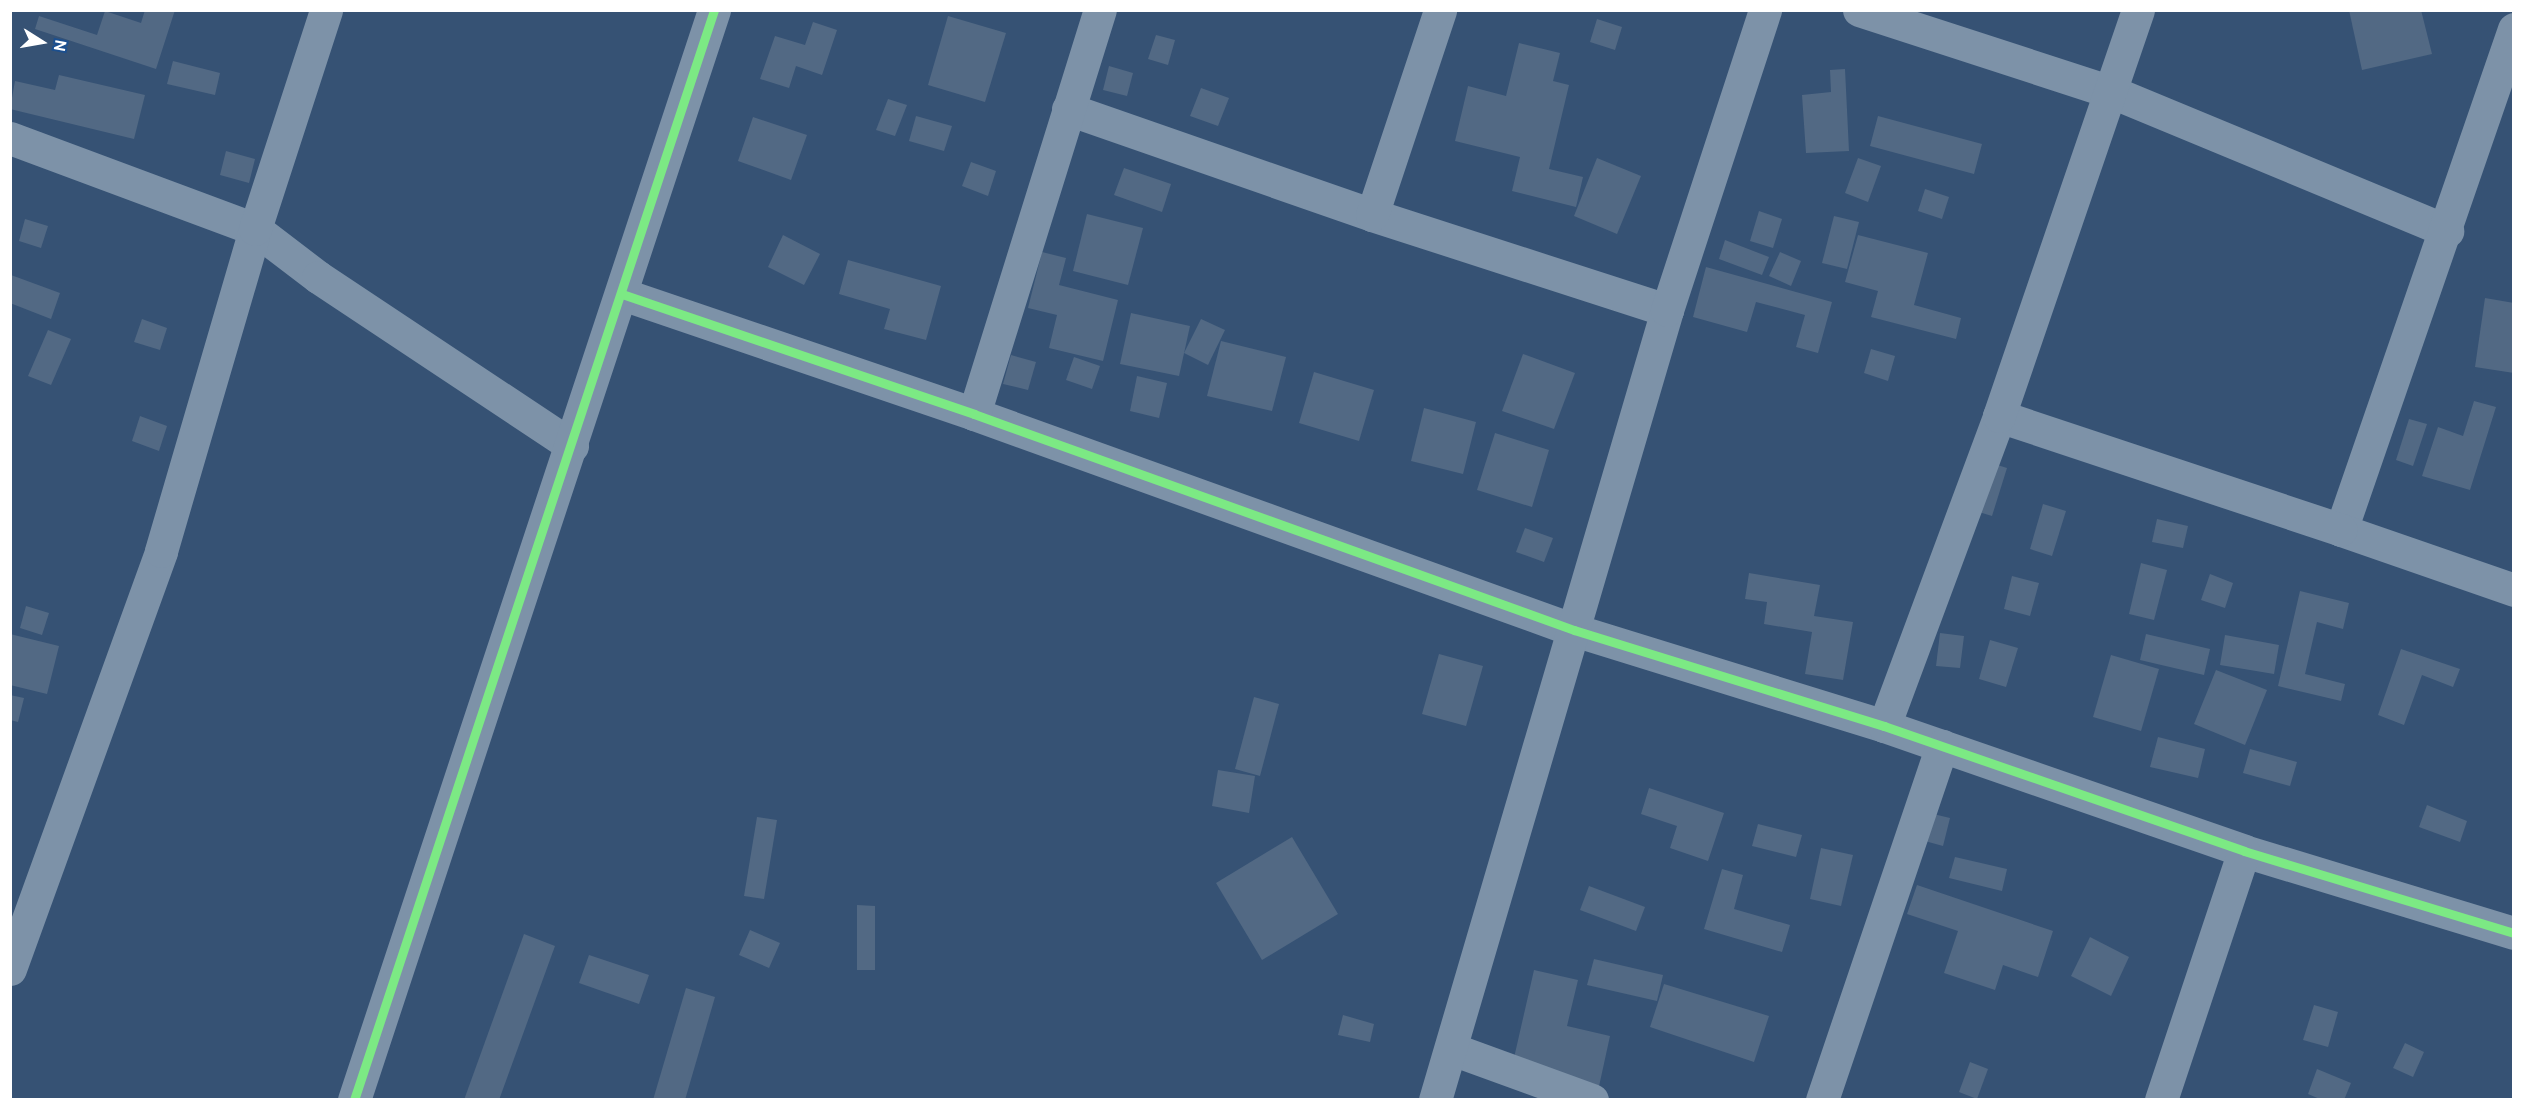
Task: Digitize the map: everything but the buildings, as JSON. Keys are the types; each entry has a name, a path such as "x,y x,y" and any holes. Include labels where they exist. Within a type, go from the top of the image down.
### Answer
{"street":[{"path":"10,969 161,551 255,228 326,10"},
{"path":"354,1100 572,446 714,10"},
{"path":"974,414 1100,10"},
{"path":"1372,215 1440,10"},
{"path":"1435,1100 1452,1049 1667,310 1765,10"},
{"path":"1858,10 2112,92 2447,231"},
{"path":"1884,726 1999,416 2112,92 2138,10"},
{"path":"2341,530 2447,231 2514,29"},
{"path":"1068,109 1372,215 1667,310"},
{"path":"10,138 255,228 318,277 572,446"},
{"path":"622,294 974,414 1574,630 1884,726 2244,851 2514,933"},
{"path":"1999,416 2514,590"},
{"path":"1822,1100 1942,746"},
{"path":"2161,1100 2244,851"},
{"path":"1452,1049 1592,1100"}],"cycle path":[{"path":"354,1100 714,10"},
{"path":"622,294 974,414 1574,630 1884,726 2244,851 2514,933"}]}
